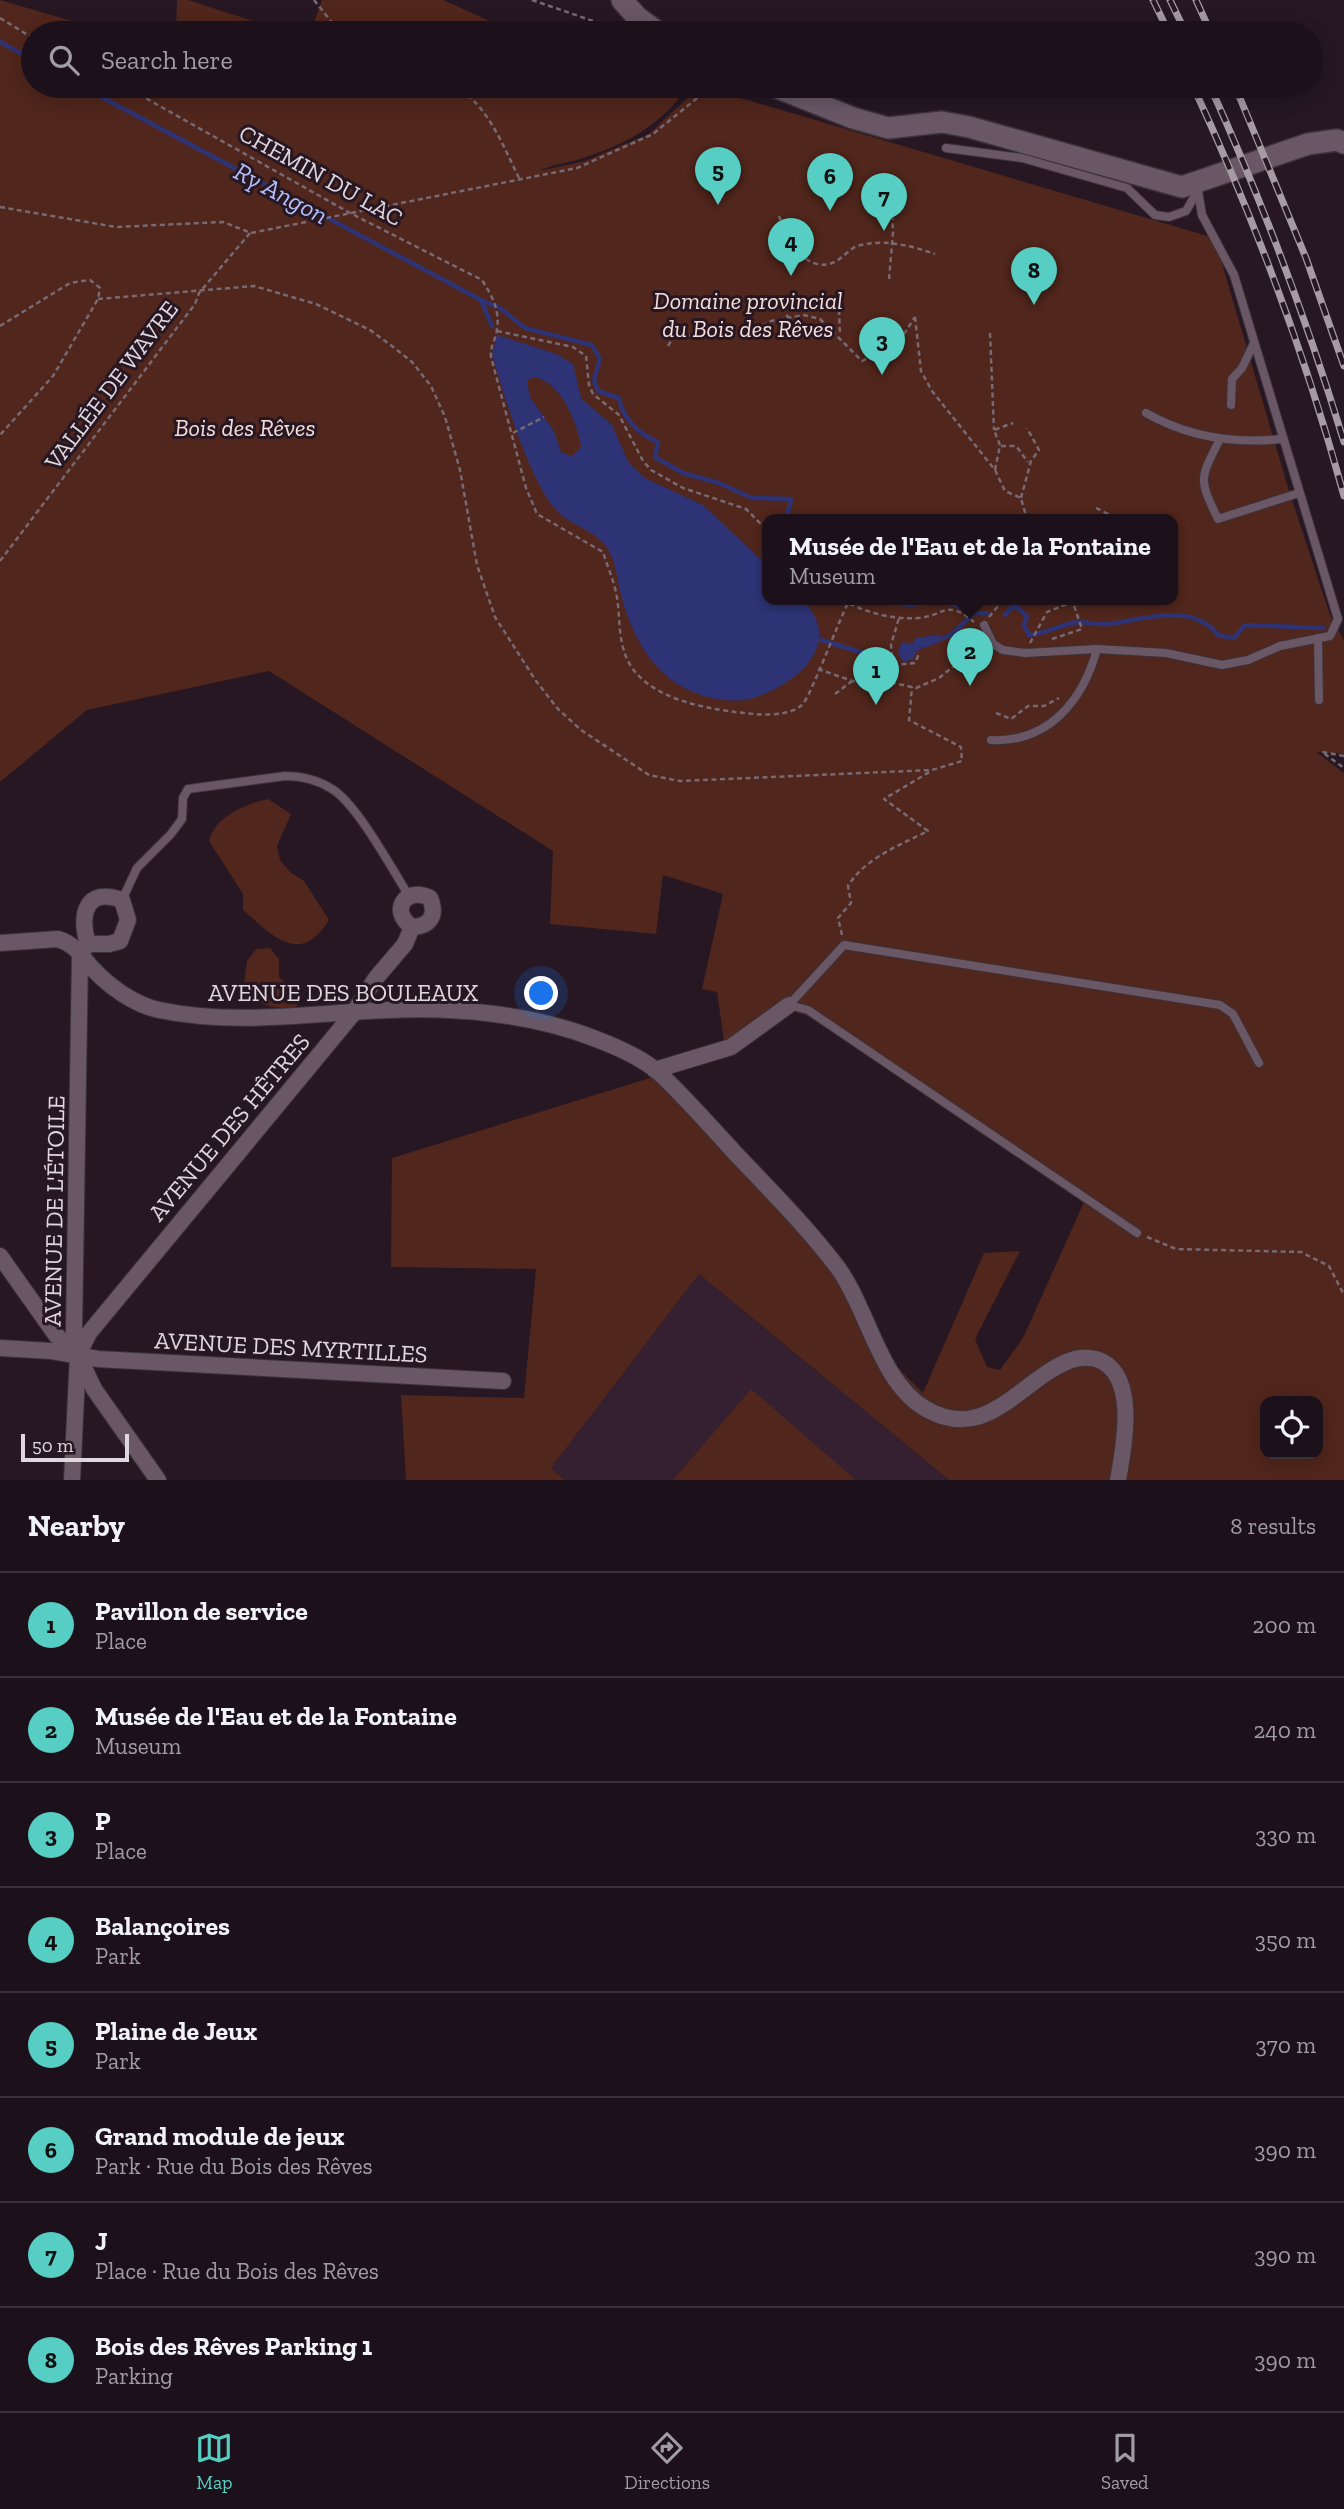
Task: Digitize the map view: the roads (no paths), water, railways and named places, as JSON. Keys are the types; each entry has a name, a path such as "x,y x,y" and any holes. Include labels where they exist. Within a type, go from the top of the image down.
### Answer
{"street":[{"path":"622,0 642,21"},
{"path":"803,98 853,118 888,128 942,122 1196,190 1308,144 1337,140 1344,143"},
{"name":"AVENUE DES HÊTRES","path":"78,1355 89,1333 352,1015 376,978 405,944 412,926 423,926 432,919 434,909 430,898 419,894 409,896"},
{"name":"AVENUE DE L'ÉTOILE","path":"72,1480 78,1355 74,1331 85,916 88,904 97,896 122,900"},
{"path":"409,896 402,903 400,912 404,921 412,926"},
{"path":"84,949 120,941 128,920 122,900"},
{"name":"AVENUE DES BOULEAUX","path":"0,943 58,939 84,949 115,987 133,1000 156,1010 270,1020 387,1010 424,1011 524,1020 572,1030 614,1045 655,1070 825,1252 846,1282 897,1382 924,1409 944,1417 974,1418 1003,1405 1069,1361 1092,1358 1111,1367 1120,1382 1125,1406 1118,1480"},
{"path":"655,1070 731,1047 789,1005"},
{"path":"0,1256 56,1335 78,1355 94,1389 159,1480"},
{"name":"AVENUE DES MYRTILLES","path":"0,1348 98,1359 503,1381"}],"lane":[{"path":"946,148 1022,159 1127,188 1155,215 1169,217 1186,211 1196,190"},
{"path":"979,624 993,644 1003,650 1025,653 1097,649 1166,653 1222,665 1248,660 1279,646 1331,636 1338,619 1234,275 1202,215 1196,190"},
{"path":"1231,405 1232,379 1254,343"},
{"path":"1146,413 1170,427 1220,439 1282,439"},
{"path":"1220,439 1203,474 1204,489 1218,519 1299,493"},
{"path":"1318,638 1319,700"},
{"path":"992,740 1013,741 1038,734 1064,711 1085,683 1097,649"},
{"path":"122,900 137,868 172,834 182,819 183,798 188,789 285,776 299,776 334,789 350,806 409,896"},
{"path":"1137,1233 808,1010 789,1005 844,945 1220,1005 1233,1014 1259,1063"}],"waterway":[{"name":"Ry Angon","path":"0,42 21,53"},
{"name":"Ry Angon","path":"103,98 481,300 492,326"},
{"name":"Ry Angon","path":"481,300 500,308 525,328 592,345 600,359 594,380 598,391 619,398 633,425 658,442 655,457 683,473 719,483 752,498 791,499 787,514"},
{"name":"Ry Angon","path":"955,605 974,613"},
{"name":"Ry Angon","path":"1005,615 1014,605 1027,616 1024,625 1029,635 1077,622 1104,624 1167,615 1195,619 1218,635 1234,638 1245,625 1323,628"},
{"name":"Ry Angon","path":"926,645 951,635 974,613 987,613"},
{"name":"Ry Angon","path":"821,640 884,659"}],"railway":[{"path":"1153,0 1163,21"},
{"path":"1170,0 1180,21"},
{"path":"1196,0 1206,21"},
{"path":"1198,98 1277,288 1313,391 1344,496"},
{"path":"1215,98 1283,261 1344,442"},
{"path":"1240,98 1306,258 1344,366"}],"place":[{"name":"Plaine de Jeux","path":"718,205"},
{"name":"Grand module de jeux","path":"830,211"},
{"name":"J","path":"884,231"},
{"name":"Balançoires","path":"791,276"},
{"name":"Bois des Rêves Parking 1","path":"1034,305"},
{"name":"P","path":"882,375"},
{"name":"Musée de l'Eau et de la Fontaine","path":"970,686"},
{"name":"Pavillon de service","path":"876,705"}],"park label":[{"name":"Domaine provincial du Bois des Rêves","path":"748,314"},
{"name":"Bois des Rêves","path":"245,427"}]}
